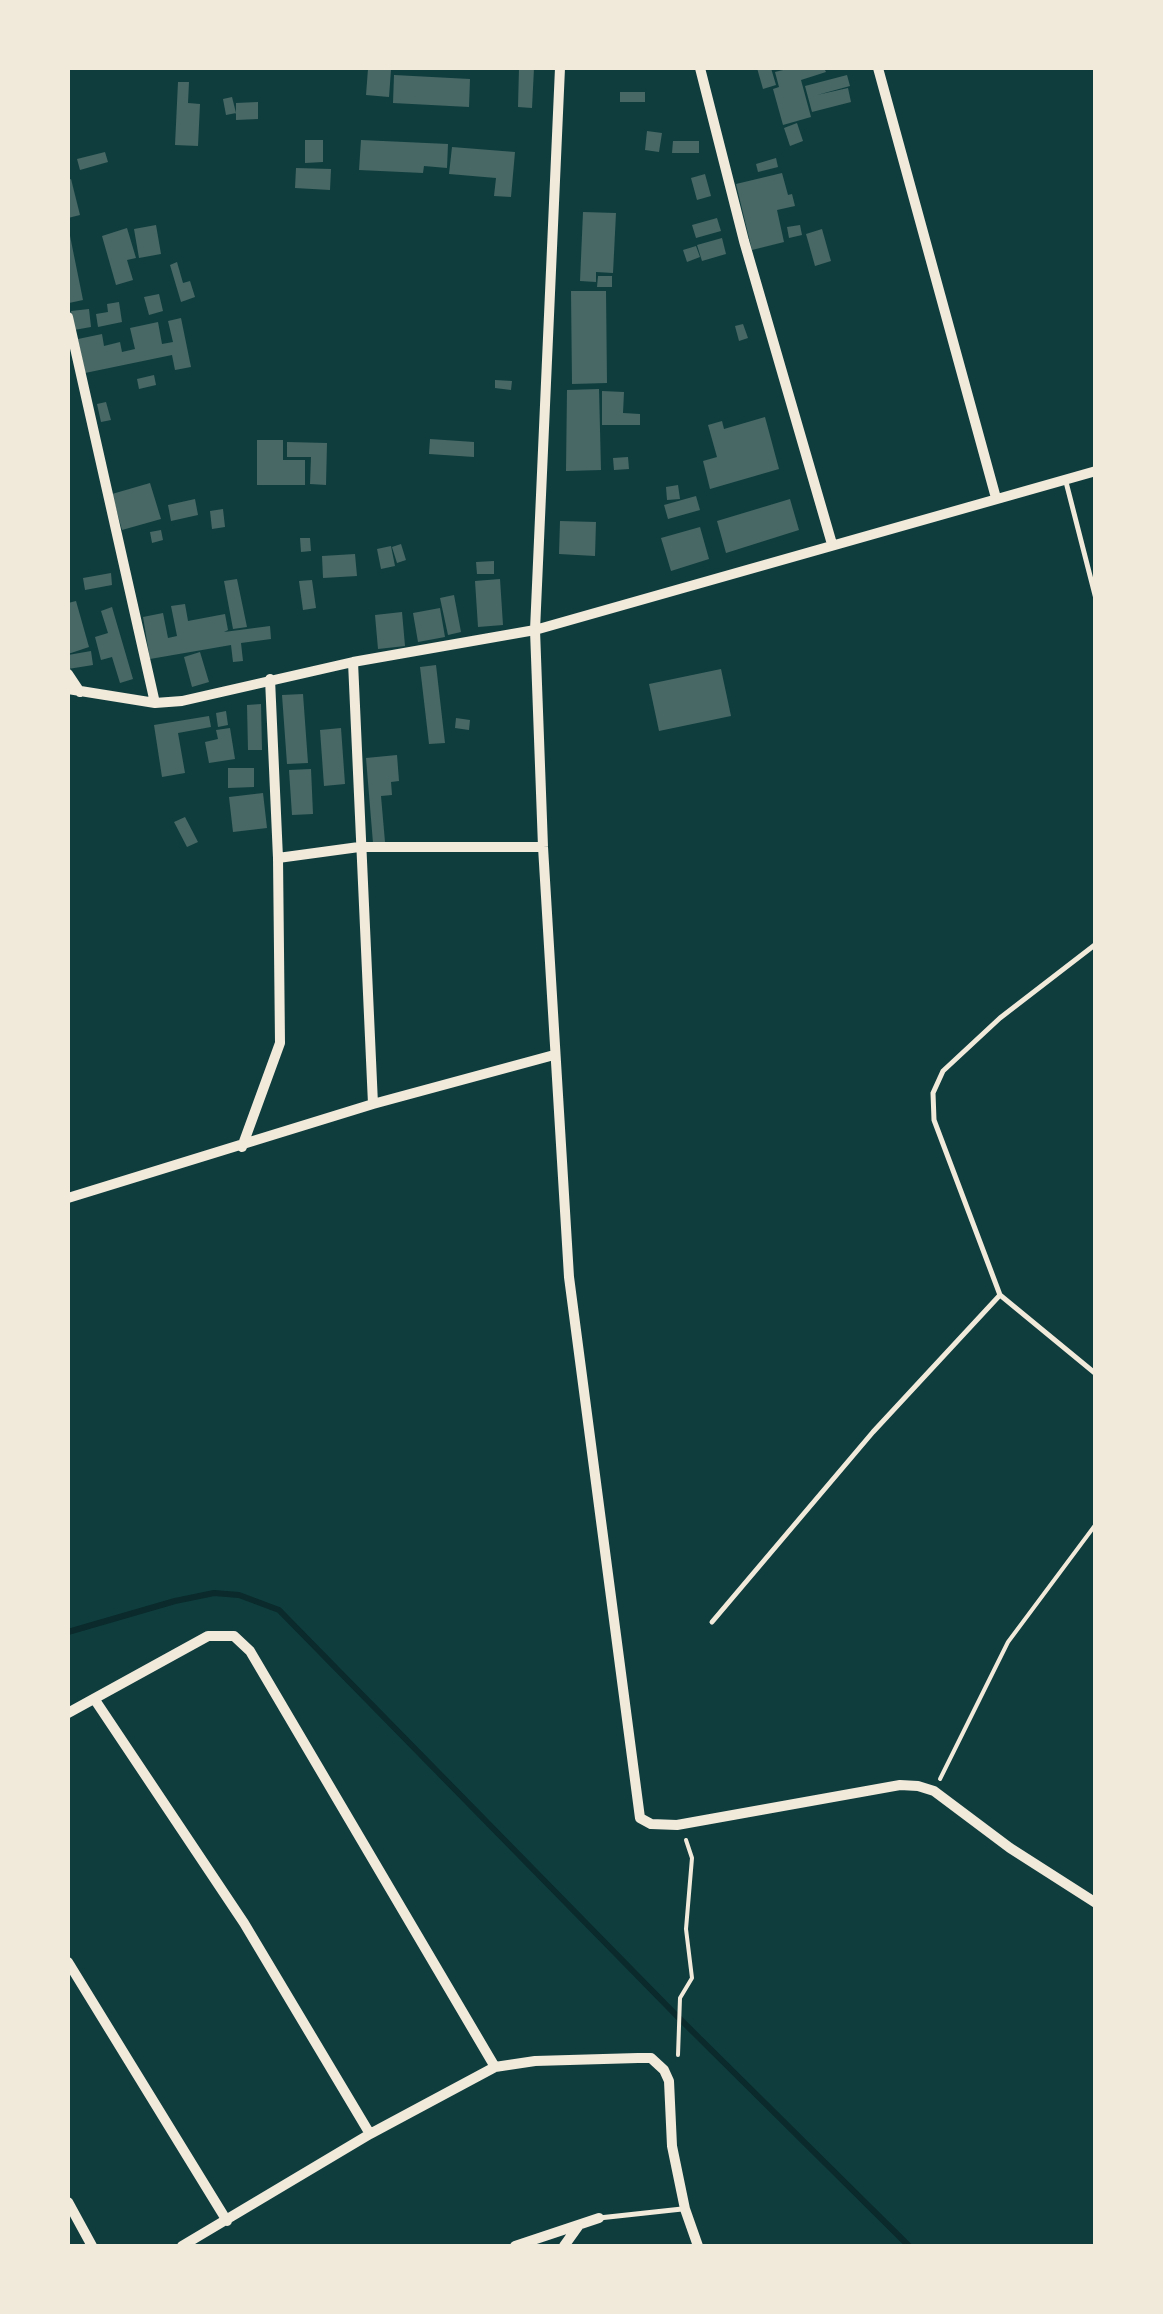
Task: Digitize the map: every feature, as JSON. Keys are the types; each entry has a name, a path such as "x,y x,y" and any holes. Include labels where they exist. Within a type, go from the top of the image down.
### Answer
{"street":[{"path":"560,68 535,630 543,847 568,1276 640,1818 651,1824 672,1825 900,1785 934,1791 1010,1848 1096,1903"},
{"path":"700,68 744,241 832,544"},
{"path":"878,68 996,498"},
{"path":"68,316 155,703"},
{"path":"68,674 74,691 155,703 182,701 353,662 535,630 1096,471"},
{"path":"353,662 374,1104"},
{"path":"242,1147 280,1044 278,858 270,679"},
{"path":"278,858 359,847 543,847"},
{"path":"68,1198 374,1104 554,1054"},
{"path":"68,1713 208,1636 234,1636 259,1665 496,2066"},
{"path":"95,1700 244,1923 370,2134"},
{"path":"68,1962 227,2221"},
{"path":"182,2246 370,2134 496,2066 651,2058 669,2081 672,2146 698,2246"},
{"path":"68,2202 92,2246"},
{"path":"515,2246 599,2218"},
{"path":"564,2246 580,2224"}],"lane":[{"path":"1065,479 1096,600"},
{"path":"1096,944 986,1032 944,1071 933,1093 934,1120 1000,1294 1096,1374"},
{"path":"712,1622 873,1432 1000,1294"},
{"path":"599,2218 686,2209"}],"path":[{"path":"934,1791 1008,1642 1096,1524"},
{"path":"672,1825 690,1846 692,1858 686,1929 692,1978 680,1998 678,2054"}],"building":[{"path":"519,68 534,68 532,108 518,107"},
{"path":"757,68 771,68 776,85 763,89"},
{"path":"824,68 826,72 801,80 811,117 783,125 773,89 779,87 775,72"},
{"path":"368,69 391,70 389,97 366,95"},
{"path":"394,75 470,79 469,107 393,103"},
{"path":"847,75 850,86 817,95 848,88 851,102 812,112 805,86"},
{"path":"178,82 189,82 188,103 200,104 198,146 175,145"},
{"path":"620,92 645,92 645,102 620,102"},
{"path":"232,97 236,113 226,115 223,99"},
{"path":"258,102 258,119 236,120 236,103"},
{"path":"797,123 803,141 790,146 784,128"},
{"path":"647,131 662,133 659,152 645,150"},
{"path":"305,140 323,140 323,162 305,163"},
{"path":"361,140 448,144 447,168 424,166 423,173 359,170"},
{"path":"673,141 699,141 699,153 672,153"},
{"path":"452,147 515,152 511,197 494,196 496,178 449,174"},
{"path":"105,152 108,162 80,170 77,159"},
{"path":"776,158 778,167 758,172 756,164"},
{"path":"296,168 331,169 330,190 295,188"},
{"path":"782,173 795,206 777,210 784,242 752,250 736,184"},
{"path":"705,174 711,196 697,200 691,178"},
{"path":"71,179 80,215 68,218 68,180"},
{"path":"583,212 616,213 613,273 596,272 596,282 580,281"},
{"path":"717,218 721,231 696,238 692,225"},
{"path":"156,225 161,254 139,258 134,229"},
{"path":"800,225 802,235 789,238 787,227"},
{"path":"68,226 83,300 69,303 68,297"},
{"path":"127,228 136,258 127,260 133,280 116,285 102,236"},
{"path":"822,229 831,261 815,266 806,234"},
{"path":"722,238 726,254 702,261 697,245"},
{"path":"696,246 700,257 687,262 683,250"},
{"path":"177,262 183,283 190,281 195,297 181,302 170,265"},
{"path":"598,276 612,276 612,287 597,287"},
{"path":"571,291 606,291 607,383 572,384"},
{"path":"159,294 163,311 149,315 144,297"},
{"path":"119,302 122,322 98,327 96,314 108,312 107,304"},
{"path":"89,309 91,327 74,330 71,311"},
{"path":"181,318 191,367 175,370 172,355 85,373 78,339 102,334 104,346 120,342 122,352 135,349 130,328 158,322 162,344 173,342 168,321"},
{"path":"743,324 748,338 739,341 735,326"},
{"path":"154,375 156,385 139,389 137,379"},
{"path":"495,380 512,381 511,390 495,388"},
{"path":"599,389 601,470 566,471 567,390"},
{"path":"602,391 624,392 623,413 640,414 640,425 602,425"},
{"path":"106,402 111,420 101,422 97,404"},
{"path":"765,417 779,469 710,489 703,461 717,457 708,425 722,421 724,429"},
{"path":"430,439 474,442 474,457 429,454"},
{"path":"257,440 283,440 283,460 305,460 305,485 257,485"},
{"path":"287,442 327,443 326,485 310,484 311,457 287,457"},
{"path":"628,457 629,469 614,470 613,458"},
{"path":"150,483 161,519 122,530 112,494"},
{"path":"678,485 680,499 667,500 666,487"},
{"path":"696,496 700,510 668,519 664,505"},
{"path":"195,499 198,515 171,521 168,505"},
{"path":"790,499 799,530 726,553 717,521"},
{"path":"223,509 225,527 212,529 210,511"},
{"path":"560,521 596,522 595,556 559,554"},
{"path":"700,527 709,559 671,571 661,538"},
{"path":"161,530 163,540 152,543 150,532"},
{"path":"300,538 310,538 311,551 301,552"},
{"path":"401,544 406,560 397,563 392,547"},
{"path":"391,546 395,566 381,569 377,549"},
{"path":"355,554 357,576 323,578 322,556"},
{"path":"494,561 494,574 477,574 476,562"},
{"path":"111,573 112,585 85,590 83,578"},
{"path":"237,579 247,627 233,629 224,581"},
{"path":"500,579 503,625 478,627 475,581"},
{"path":"312,580 316,608 303,610 299,581"},
{"path":"454,595 461,632 448,635 440,598"},
{"path":"76,601 89,647 68,654 68,603"},
{"path":"185,604 188,621 225,614 228,630 224,632 270,626 271,639 241,643 243,661 233,662 231,645 150,659 143,617 163,613 168,638 177,636 171,606"},
{"path":"112,607 133,679 120,683 112,657 101,660 95,637 108,633 101,611"},
{"path":"440,608 445,637 418,642 413,613"},
{"path":"402,612 405,646 378,649 375,615"},
{"path":"91,651 93,665 68,669 68,655"},
{"path":"200,652 209,682 192,687 184,657"},
{"path":"436,665 445,743 429,744 420,667"},
{"path":"721,669 731,716 659,731 649,684"},
{"path":"303,694 308,763 287,764 282,695"},
{"path":"261,704 262,750 248,750 247,705"},
{"path":"226,711 228,725 218,727 216,713"},
{"path":"209,716 211,727 178,733 185,773 162,777 154,725"},
{"path":"456,718 470,720 469,730 455,728"},
{"path":"230,728 235,759 209,763 205,742 218,739 216,730"},
{"path":"341,728 345,784 324,786 320,730"},
{"path":"397,755 399,781 391,782 392,795 381,796 385,842 373,843 366,758"},
{"path":"228,768 254,768 254,787 228,788"},
{"path":"311,769 313,814 292,815 289,770"},
{"path":"263,793 267,828 233,832 229,797"},
{"path":"185,817 198,842 187,847 174,822"}],"waterway":[{"path":"68,1632 214,1593 239,1595 279,1610 909,2246"}]}
